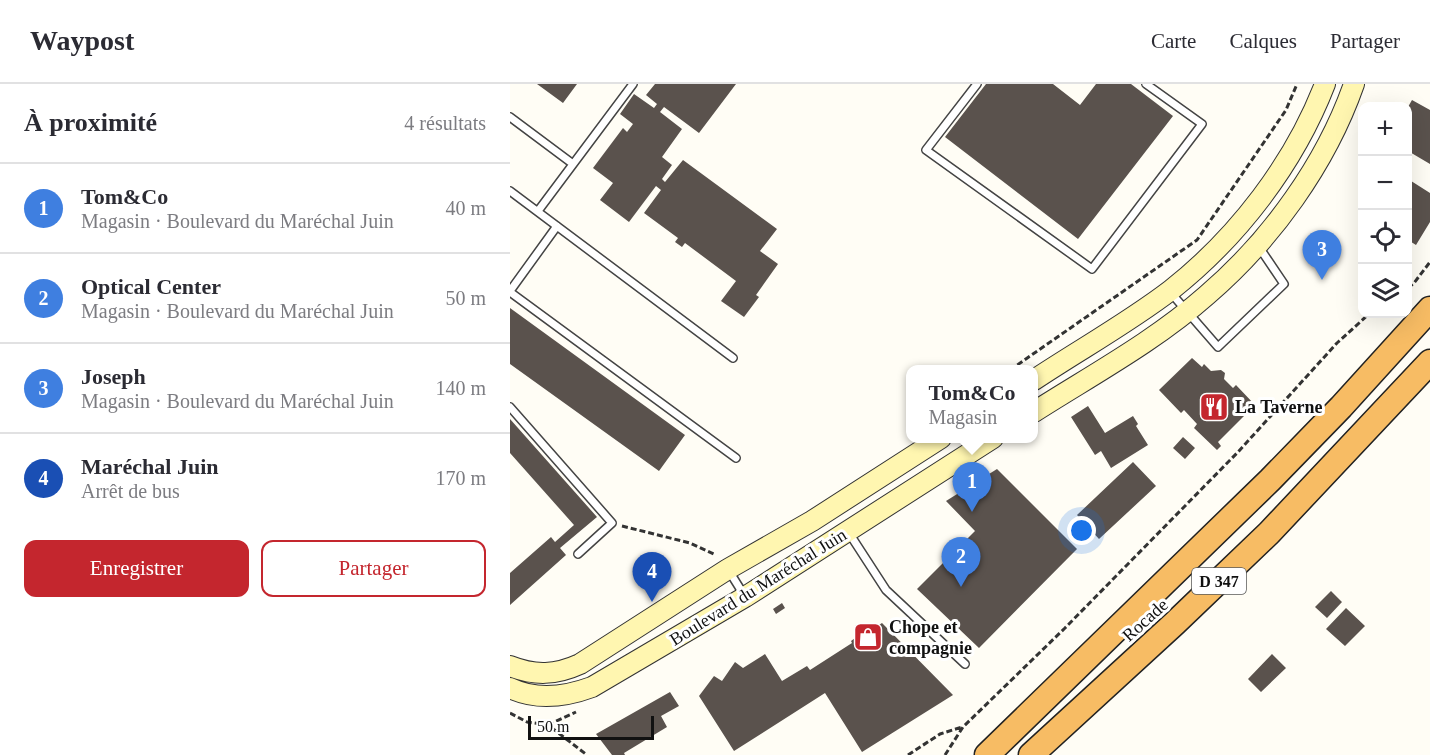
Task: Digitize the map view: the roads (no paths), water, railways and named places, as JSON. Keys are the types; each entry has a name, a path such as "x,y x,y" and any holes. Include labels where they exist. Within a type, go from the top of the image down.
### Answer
{"highway":[{"path":"988,755 1270,480 1341,407 1430,309"},
{"name":"Rocade","path":"988,755 1116,648 1295,478 1430,331"},
{"name":"D 347","path":"1031,755 1246,556 1430,362"}],"main road":[{"path":"1038,377 1170,291 1208,258 1256,203 1287,158 1305,129 1324,84"},
{"path":"1038,409 1155,335 1186,312 1208,295 1258,244 1283,213 1313,168 1343,112 1354,84"},
{"name":"Boulevard du Maréchal Juin","path":"510,666 524,672 540,674 554,674 574,667 725,564 812,521 934,443"},
{"name":"Boulevard du Maréchal Juin","path":"510,688 535,696 556,696 592,687 745,597 985,443"}],"lane":[{"path":"538,212 633,84"},
{"path":"977,84 926,150 1092,269 1202,124 1146,84"},
{"path":"510,117 573,164"},
{"path":"510,191 734,358"},
{"path":"557,226 510,292 736,458"},
{"path":"1170,291 1218,347 1284,284 1258,244"},
{"path":"510,406 612,523 578,554"},
{"path":"848,531 886,590 965,664"},
{"path":"725,564 745,597"}],"place":[{"name":"Joseph","path":"1322,280"},
{"name":"La Taverne","path":"1214,407"},
{"name":"Tom&Co","path":"972,512"},
{"name":"Optical Center","path":"961,587"},
{"name":"Maréchal Juin","path":"652,602"},
{"name":"Chope et compagnie","path":"868,637"}]}
